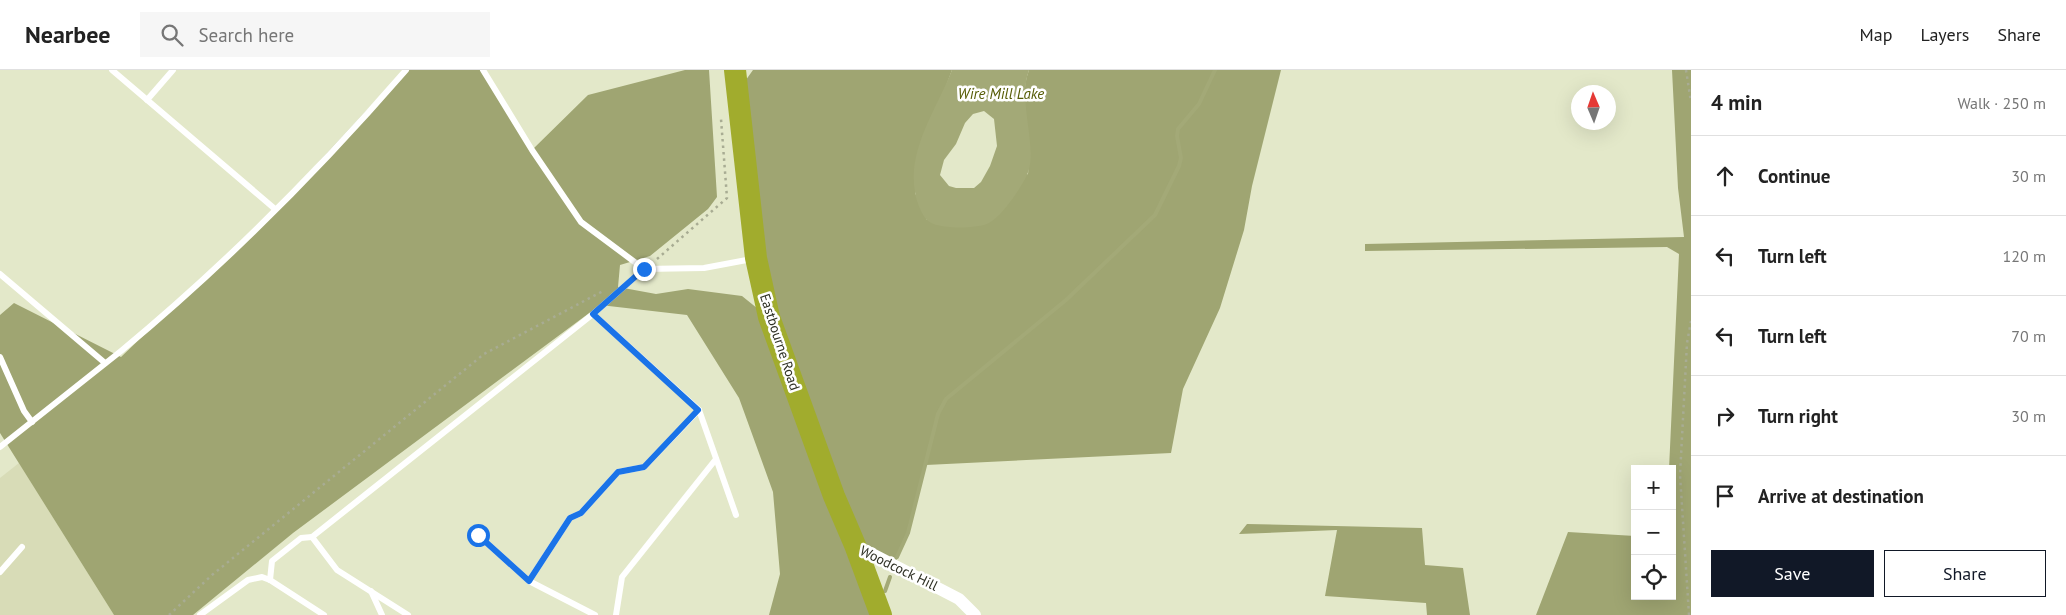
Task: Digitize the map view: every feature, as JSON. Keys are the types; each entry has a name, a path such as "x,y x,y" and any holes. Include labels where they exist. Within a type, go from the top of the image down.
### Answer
{"highway":[{"name":"Eastbourne Road","path":"735,70 756,258 769,317 834,496 855,545"},
{"name":"Woodcock Hill","path":"855,545 881,615"}],"street":[{"name":"Woodcock Hill","path":"855,545 959,599 975,615"}],"lane":[{"path":"112,70 275,209"},
{"path":"147,100 173,70"},
{"path":"0,447 105,363 196,285 351,134 406,70"},
{"path":"482,70 532,150 581,222 644,269 704,268 756,258"},
{"path":"270,580 272,560 301,538 312,538 593,314 644,269"},
{"path":"0,274 105,363"},
{"path":"593,314 698,410 736,515"},
{"path":"0,357 24,411 32,422"},
{"path":"529,581 570,518 581,513 618,472 644,467 698,410"},
{"path":"616,615 622,576 716,458"},
{"path":"478,535 529,581 595,615"},
{"path":"312,538 337,570 408,615"},
{"path":"0,572 22,547"},
{"path":"200,615 248,580 262,577 270,580 324,615"},
{"path":"371,591 382,615"}],"path":[{"path":"1686,70 1691,102"},
{"path":"644,269 716,208"},
{"path":"169,615 212,575 484,354 610,287"},
{"path":"1689,615 1680,475 1687,343 1691,321"}],"shaded area":[{"path":"404,70 483,70 532,150 588,95 685,70 709,70 717,197 708,209 650,256 620,265 618,287 656,294 688,289 742,296 768,317 738,91 753,70 952,70 944,91 915,193 927,220 1028,174 1029,148 1024,95 1029,70 1281,70 1252,186 1244,230 1220,308 1183,389 1171,453 926,465 908,533 894,566 856,546 876,615 769,615 780,574 773,492 739,398 687,315 600,305 293,533 193,615 114,615 0,433 0,315 14,303 121,357 275,209"},
{"path":"1672,70 1691,70 1691,615 1536,615 1568,532 1631,536 1631,600 1676,600 1676,465 1669,465 1679,254 1667,247 1365,251 1365,244 1684,237 1678,188"},
{"path":"19,463 114,615 0,615 0,478"},
{"path":"1247,524 1422,528 1425,565 1463,568 1470,615 1427,615 1426,603 1325,596 1337,530 1239,534"}],"water":[{"name":"Wire Mill Lake","path":"952,70 1029,70 1025,96 1031,152 1027,175 1005,208 994,219 984,225 957,228 939,226 927,220 916,199 914,176 919,145","holes":["984,111 994,119 997,146 990,166 981,182 974,188 949,186 940,175 944,160 956,144 965,123 973,114"]}],"waterway":[{"path":"897,557 908,533 938,414 946,399 1066,300 1155,215 1179,166 1181,158 1177,136 1178,129 1199,104 1215,70"},
{"path":"885,591 890,577"}],"route":[{"path":"478,535 529,581 570,518 581,513 618,472 644,467 698,410 593,314 644,269"}]}
